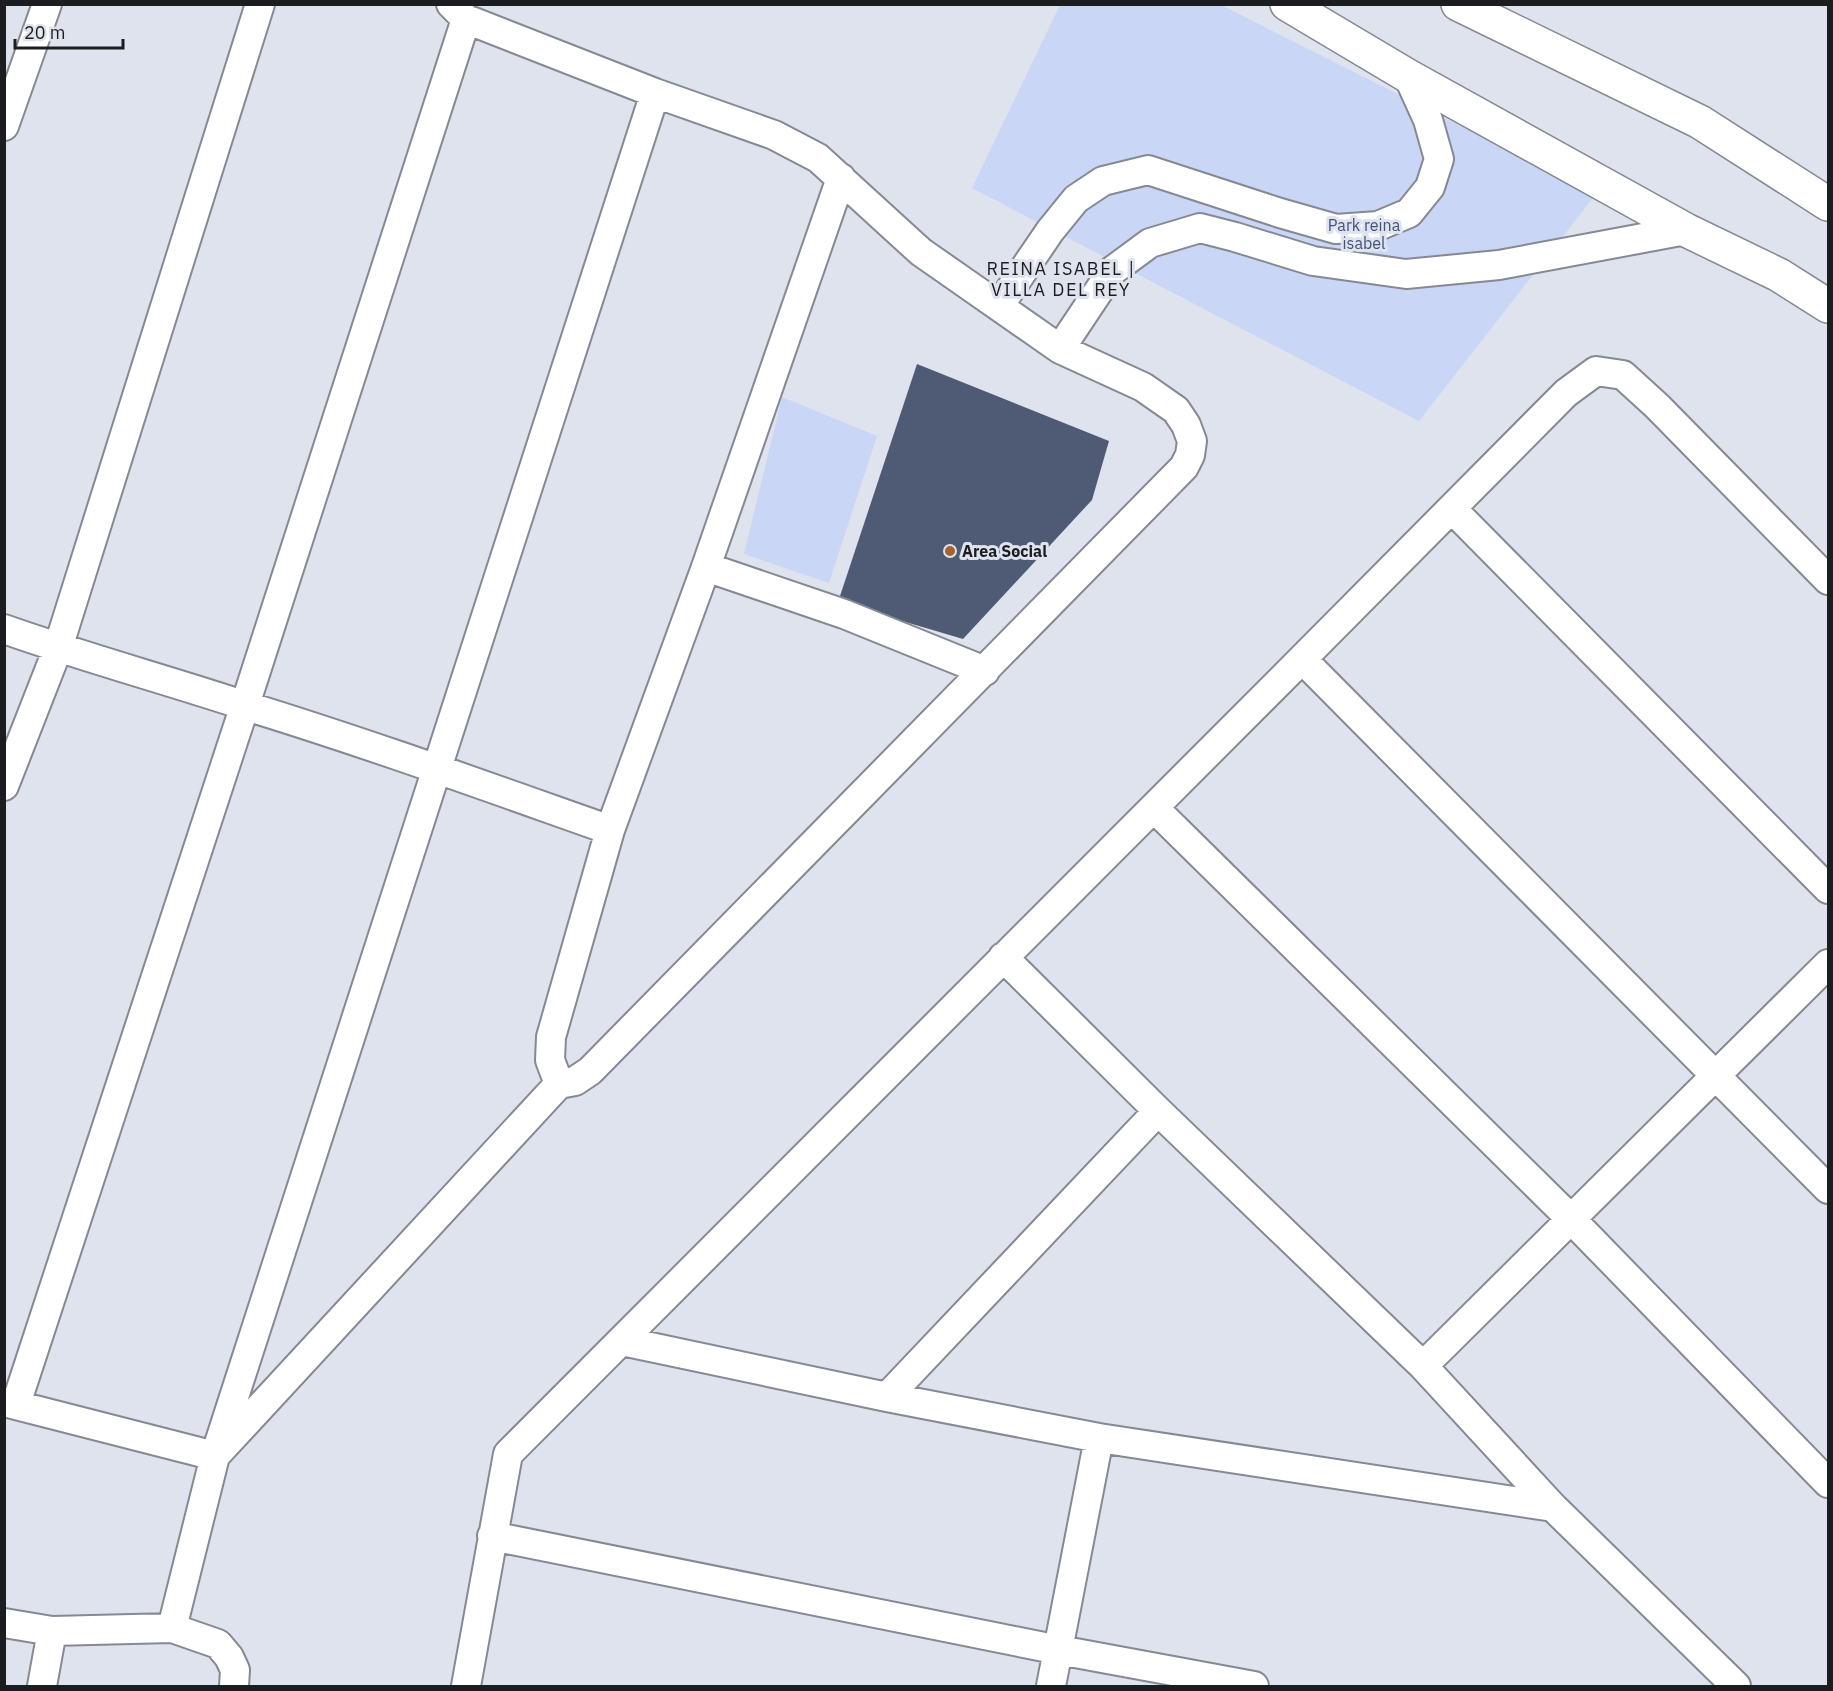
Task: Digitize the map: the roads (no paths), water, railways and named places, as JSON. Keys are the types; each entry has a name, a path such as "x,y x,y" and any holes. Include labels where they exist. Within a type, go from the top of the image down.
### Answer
{"street":[{"path":"4,126 47,4"},
{"path":"4,786 57,648 260,4"},
{"path":"1287,4 1408,76 1686,230 1779,275 1828,306"},
{"path":"1458,4 1700,122 1828,204"},
{"path":"458,12 655,93 774,135 818,158 921,252 1060,349 1143,387 1176,410 1186,425 1192,441 1190,455 1184,467 590,1071 575,1082 559,1084 215,1456 10,1403 245,705 458,12"},
{"path":"999,306 1050,231 1076,200 1103,181 1148,170 1336,229 1378,226 1409,213 1430,187 1439,159 1428,120 1408,76"},
{"path":"172,1628 215,1456 655,93"},
{"path":"559,1084 550,1059 551,1037 610,831 706,567 841,178"},
{"path":"1060,349 1112,271 1150,243 1200,228 1313,261 1406,274 1499,266 1686,230"},
{"path":"466,1686 508,1454 1566,393 1596,371 1623,375 1657,406 1828,580"},
{"path":"1452,509 1828,889"},
{"path":"706,567 844,614 985,671"},
{"path":"4,629 57,648 245,705 436,769 610,831"},
{"path":"1302,659 1828,1189"},
{"path":"1154,808 1571,1219 1828,1483"},
{"path":"1003,957 1158,1111 1422,1366 1553,1507 1736,1686"},
{"path":"1422,1366 1828,964"},
{"path":"887,1397 1158,1111"},
{"path":"622,1341 887,1397 1100,1438 1553,1507"},
{"path":"1051,1686 1100,1438"},
{"path":"492,1536 1059,1650 1254,1686"},
{"path":"4,1623 52,1631 172,1628 218,1644 229,1657 235,1670 234,1686"},
{"path":"42,1686 52,1631"}],"place":[{"name":"Area Social","path":"950,551"}],"district":[{"name":"REINA ISABEL | VILLA DEL REY","path":"1061,278"}],"park label":[{"name":"Park reina isabel","path":"1364,234"}]}
